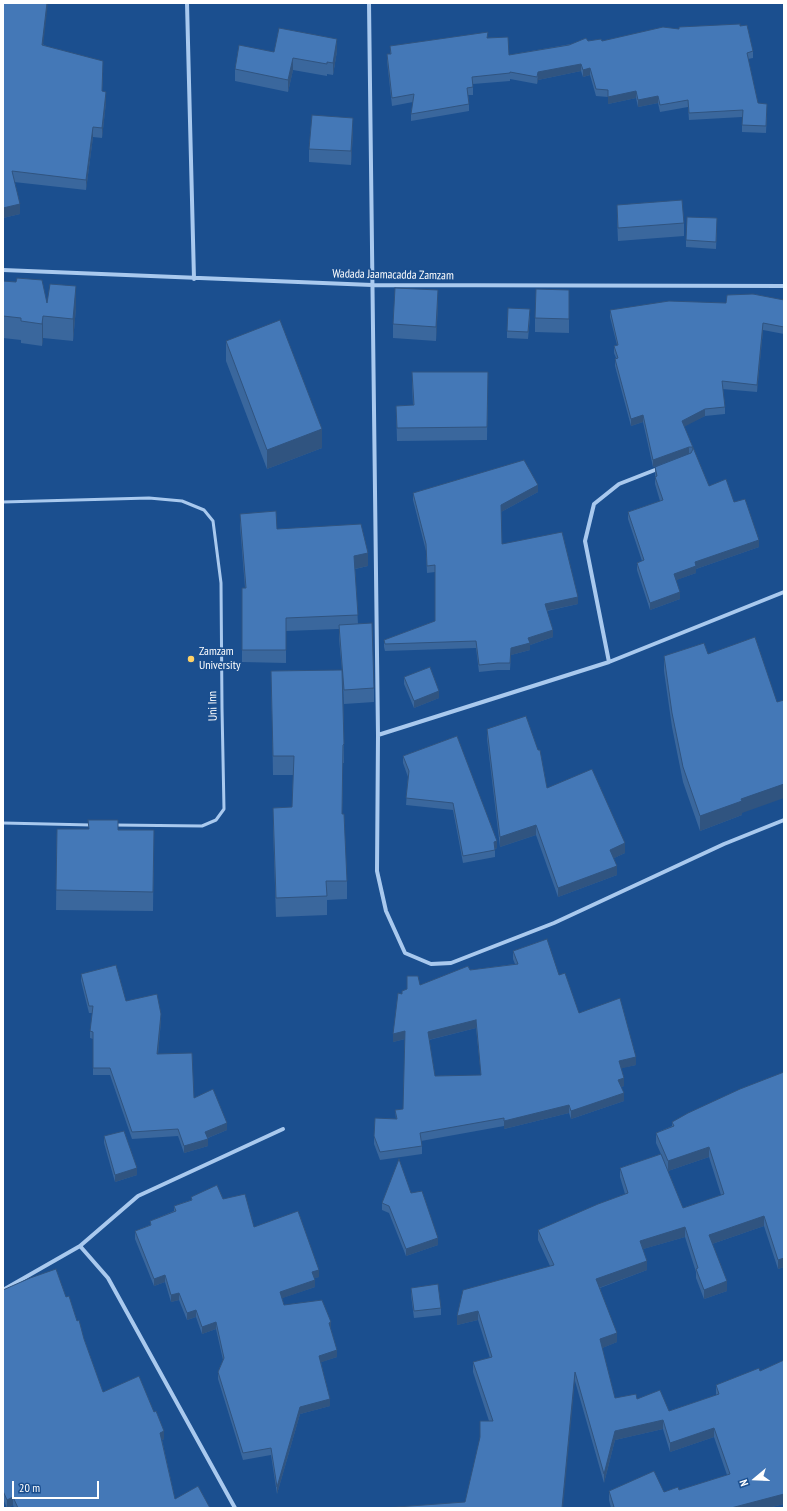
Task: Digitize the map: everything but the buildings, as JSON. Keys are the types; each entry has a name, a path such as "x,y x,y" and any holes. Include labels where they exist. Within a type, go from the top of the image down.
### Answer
{"street":[{"path":"187,3 194,279"},
{"path":"369,3 378,735 378,871 386,911 405,953 431,964 451,963 554,923 724,844 784,820"},
{"name":"Wadada Jaamacadda Zamzam","path":"3,270 194,279 372,285 784,286"},
{"path":"609,662 584,541 594,504 619,484 662,468"},
{"path":"378,735 609,662 784,592"},
{"path":"3,1290 80,1246 138,1196 283,1129"},
{"path":"80,1246 108,1278 235,1508"}],"lane":[{"name":"Uni Inn","path":"3,502 149,498 182,500 204,510 213,521 221,583 224,809 216,820 202,826 108,825"},
{"path":"3,823 93,825"}],"place":[{"name":"Zamzam University","path":"191,659"}]}
